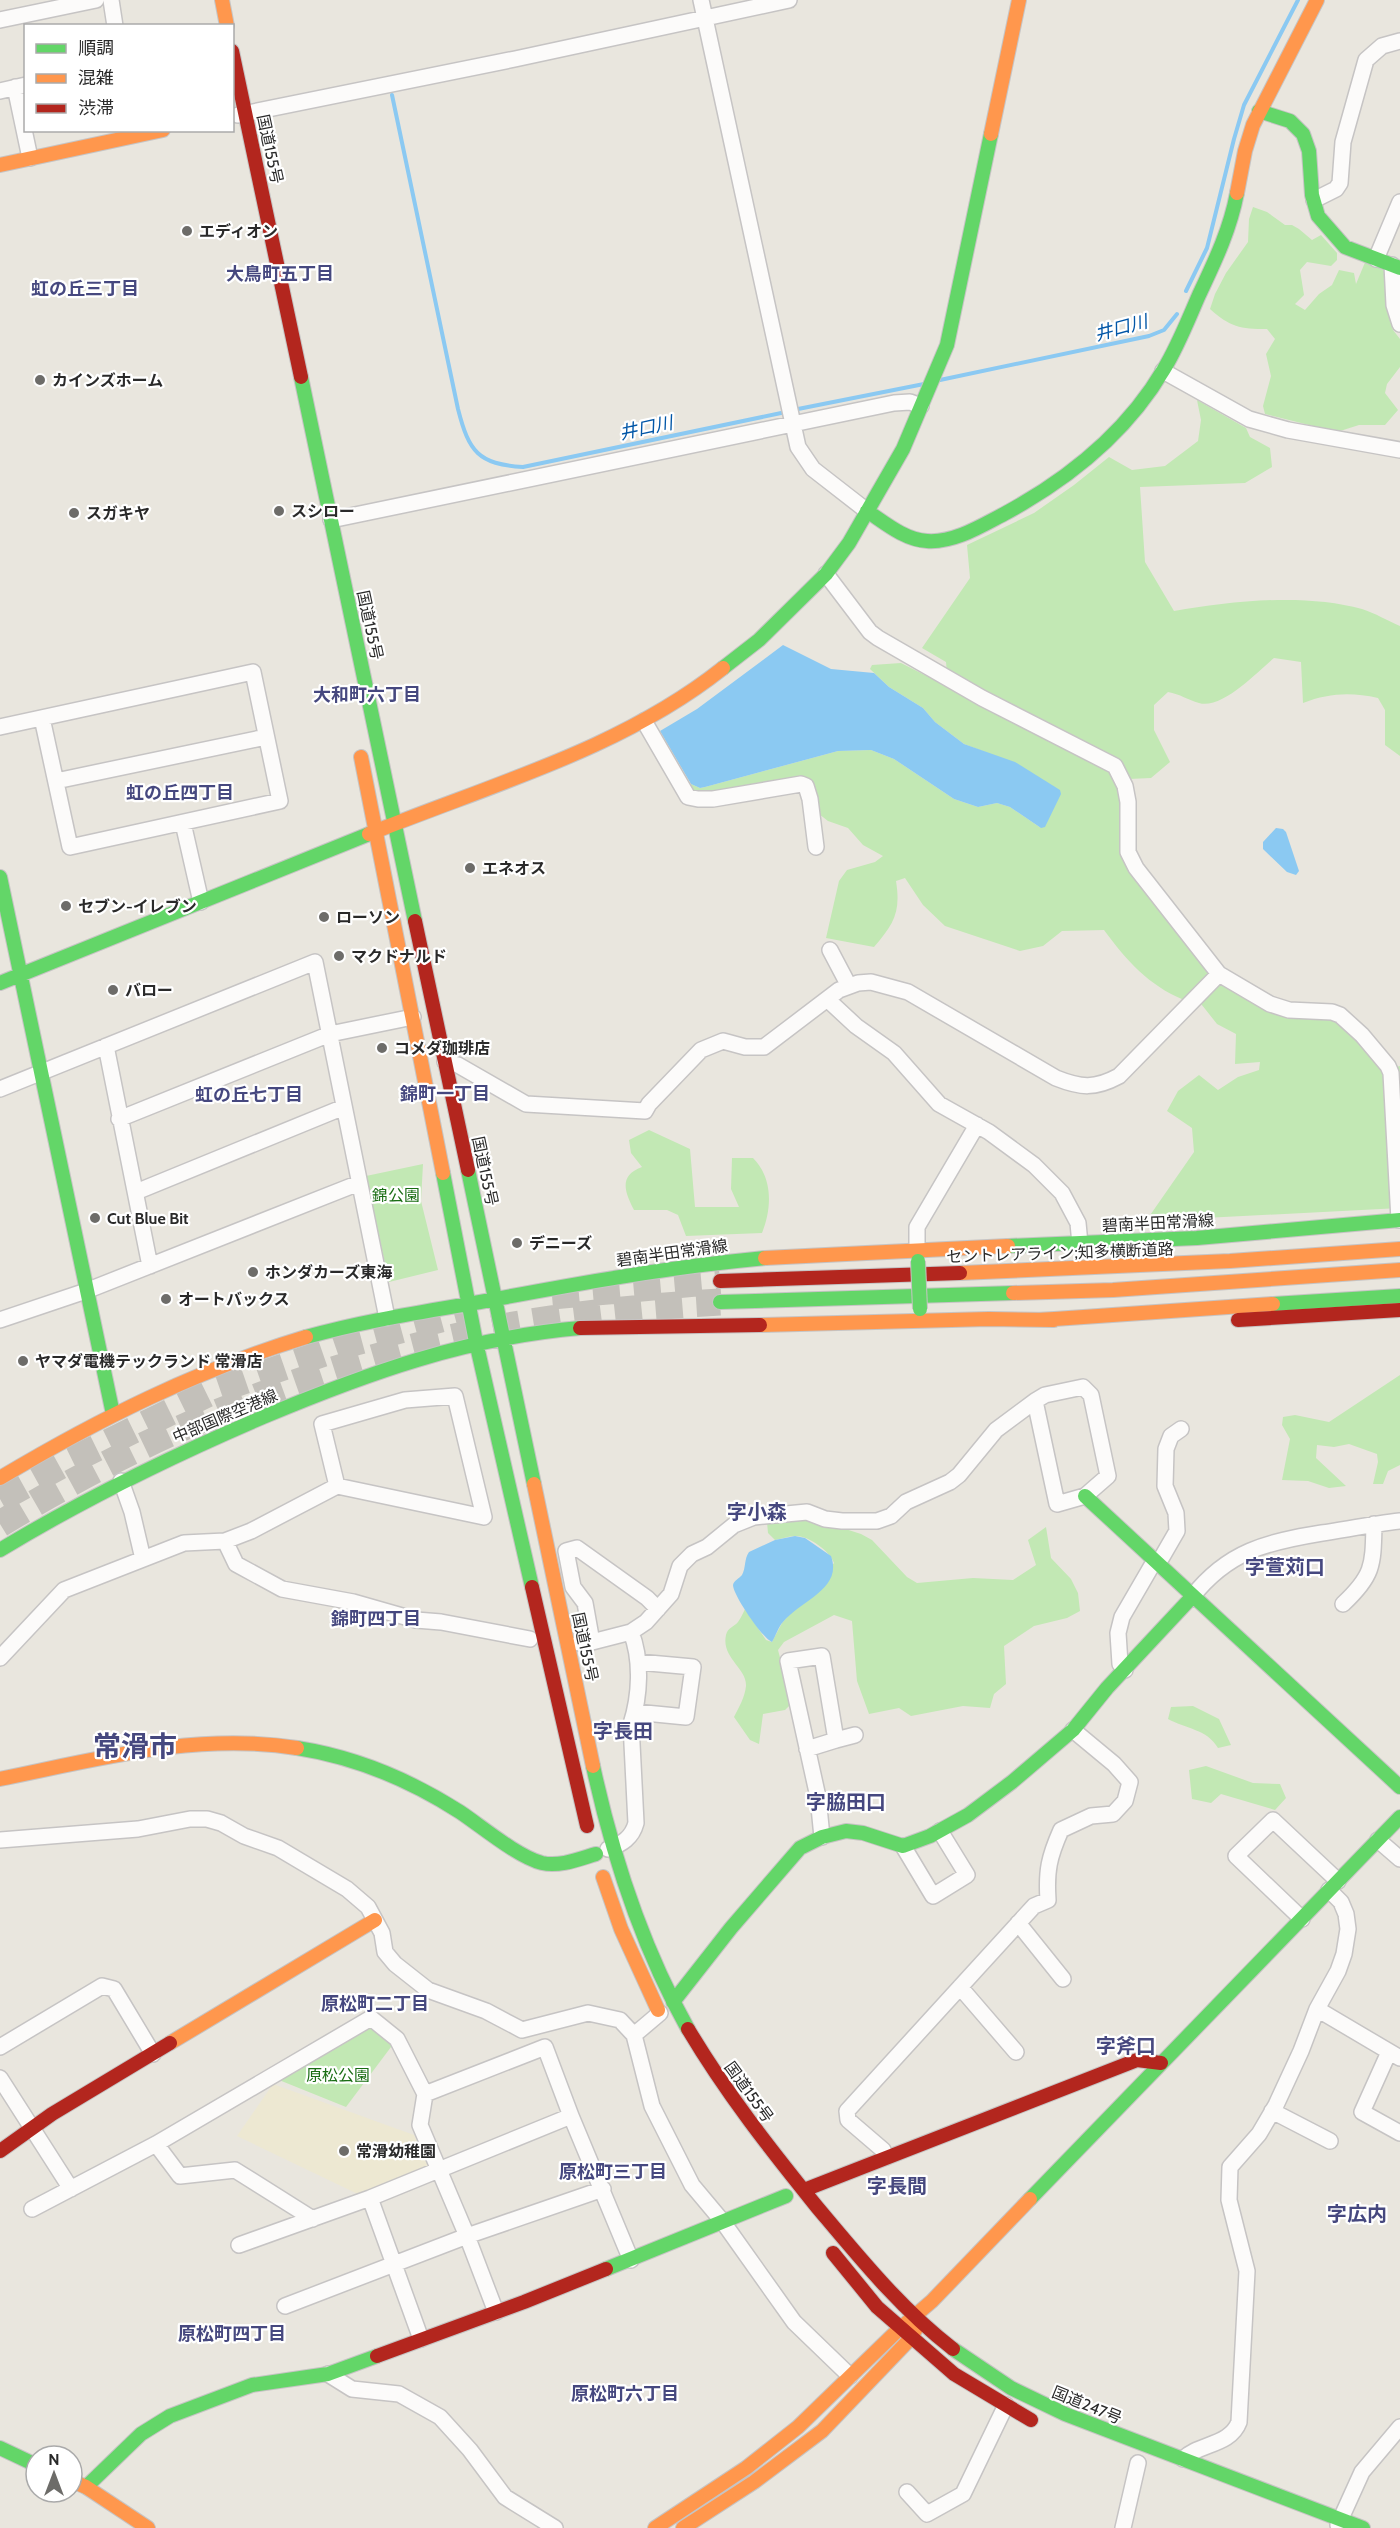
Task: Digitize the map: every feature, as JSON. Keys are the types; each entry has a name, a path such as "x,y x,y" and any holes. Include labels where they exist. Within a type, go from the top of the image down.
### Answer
{"main road":[{"path":"222,0 227,24"},
{"path":"0,983 376,831 561,760 644,721 724,669 759,640 826,574 849,543 903,449 947,345 1019,0"},
{"path":"867,511 907,536 920,541 942,540 978,527 1049,488 1082,462 1130,417 1163,371 1228,230 1244,151 1258,111 1317,0"},
{"name":"国道155号","path":"234,69 239,114 331,520 605,1822 639,1923 673,2002 728,2093 844,2240"},
{"path":"1258,111 1290,121 1303,134 1309,151 1318,216 1345,247 1396,267"},
{"path":"0,165 153,132"},
{"path":"358,741 468,1304 539,1621 593,1844 621,1929 663,2018"},
{"path":"0,879 114,1414"},
{"name":"碧南半田常滑線","path":"468,1304 721,1262 822,1254 918,1255 1232,1235 1399,1220"},
{"name":"セントレアライン;知多横断道路","path":"720,1281 1070,1270 1400,1249"},
{"path":"918,1255 920,1316"},
{"path":"720,1302 1102,1290 1400,1270"},
{"path":"1040,1320 1400,1296"},
{"path":"0,1478 49,1448 114,1414 181,1384 287,1343 387,1318 468,1304"},
{"path":"476,1342 573,1328 614,1326 920,1316 1101,1323 1185,1322 1339,1316 1400,1311"},
{"name":"中部国際空港線","path":"0,1550 121,1481 214,1437 327,1390 428,1355 476,1342"},
{"path":"1085,1496 1400,1787"},
{"path":"673,2002 731,1928 800,1848 822,1837 846,1831 863,1833 903,1846 940,1831 968,1815 1012,1782 1073,1730 1192,1597"},
{"path":"0,1779 182,1744 250,1743 284,1746 349,1760 412,1785 540,1862 566,1863 593,1844"},
{"path":"655,2528 746,2469 776,2446 899,2327 918,2317 1400,1817"},
{"path":"0,2151 31,2128 375,1920"},
{"path":"804,2190 1137,2060 1161,2063"},
{"path":"148,2528 86,2487 141,2434 170,2416 252,2385 328,2374 631,2260 786,2196"},
{"name":"国道247号","path":"844,2240 946,2344 1040,2404 1338,2524 1363,2528"},
{"path":"828,2247 877,2307 954,2374 1046,2427"},
{"path":"683,2528 754,2482 822,2431 911,2338 918,2317"},
{"path":"0,2448 24,2459"}],"street":[{"path":"0,20 96,0"},
{"path":"111,0 115,24"},
{"path":"701,0 798,447 813,469 867,511"},
{"path":"239,114 789,0"},
{"path":"1314,200 1336,189 1340,183 1343,142 1366,60 1382,46 1400,41"},
{"path":"13,88 30,158"},
{"path":"1376,259 1400,202"},
{"path":"1396,267 1394,305 1400,324"},
{"path":"1163,371 1249,419 1288,430 1400,450"},
{"path":"331,520 894,403 910,402 921,406"},
{"path":"826,574 870,632 878,638 982,698 1115,766 1125,786 1128,802 1128,852 1136,868 1219,974 1270,1004 1289,1010 1332,1012 1340,1015 1347,1019 1389,1066 1399,1220"},
{"path":"0,726 253,672 280,801 70,847 42,718"},
{"path":"644,721 688,797 712,799 801,783 806,786 810,799 816,847"},
{"path":"57,781 266,737"},
{"path":"183,823 201,902"},
{"path":"830,950 849,986"},
{"path":"0,1089 315,962 387,1318"},
{"path":"445,1062 458,1065 526,1104 645,1111 701,1050 723,1041 746,1047 764,1047 839,990 871,982 908,992 1056,1078 1076,1086 1090,1086 1104,1084 1119,1076 1219,974"},
{"path":"827,999 856,1026 894,1053 939,1104 977,1125 1034,1165 1062,1193 1078,1223 1080,1244"},
{"path":"119,1119 330,1034 413,1017"},
{"path":"106,1047 150,1266"},
{"path":"136,1192 344,1107"},
{"path":"918,1255 917,1227 977,1125"},
{"path":"0,1320 86,1291 359,1183"},
{"path":"658,1609 647,1598 577,1548 566,1551 573,1587 585,1603 586,1643 632,1632 658,1609 671,1594 680,1566 692,1554 707,1547 734,1525 754,1517 807,1512 842,1521 877,1521 891,1516 906,1502 950,1482 959,1475 996,1430 1035,1401 1045,1395 1083,1387 1091,1395 1108,1476 1085,1496 1057,1504 1035,1401"},
{"path":"0,1658 64,1590 184,1543 225,1541 251,1531 337,1486 484,1517 455,1396 405,1400 322,1424 337,1486"},
{"path":"1125,1670 1120,1664 1119,1627 1135,1593 1174,1539 1177,1531 1176,1513 1165,1486 1165,1469 1166,1449 1172,1436 1181,1429"},
{"path":"121,1481 132,1512 143,1559"},
{"path":"1192,1597 1214,1573 1254,1548 1272,1541 1400,1521"},
{"path":"1343,1604 1365,1582 1371,1568 1374,1524"},
{"path":"225,1541 236,1564 282,1589 353,1602 416,1620 441,1622 530,1639"},
{"path":"593,1844 613,1848 634,1833 636,1823 632,1724 635,1712 638,1662 632,1632"},
{"path":"822,1837 818,1797 788,1661 822,1656 836,1740"},
{"path":"635,1712 686,1717 693,1667 638,1662"},
{"path":"886,2157 883,2150 848,2120 848,2111 1034,1906 1048,1900 1046,1876 1049,1856 1061,1830 1091,1816 1113,1814 1125,1801 1130,1782 1114,1764 1073,1730"},
{"path":"807,1749 855,1735"},
{"path":"0,1840 138,1829 190,1820 221,1823 244,1836 278,1848 346,1889 368,1907 382,1933 385,1952 395,1964 428,1989 486,2011 522,2030 588,2013 620,2020 634,2035 652,2106 692,2185 723,2222 794,2322 850,2376"},
{"path":"1183,2460 1190,2453 1217,2443 1236,2432 1239,2422 1247,2271 1229,2200 1230,2167 1259,2134 1272,2111 1301,2051 1317,2009 1338,1971 1348,1940 1346,1914 1334,1886 1274,1820 1236,1856 1302,1919"},
{"path":"903,1846 933,1896 967,1875 940,1831"},
{"path":"1378,1840 1400,1859"},
{"path":"1018,1923 1063,1979"},
{"path":"0,2047 102,1986 114,1989 153,2054"},
{"path":"960,1987 1016,2052"},
{"path":"1317,2009 1395,2055 1362,2112 1400,2133"},
{"path":"32,2209 156,2144 371,2018 397,2039 425,2094 420,2125 467,2236 495,2312"},
{"path":"634,2035 663,2018"},
{"path":"425,2094 545,2047 631,2260"},
{"path":"2,2085 71,2189"},
{"path":"1272,2111 1330,2141"},
{"path":"238,2245 370,2198 572,2116"},
{"path":"156,2144 180,2176 235,2170 313,2219"},
{"path":"285,2306 467,2236 603,2189"},
{"path":"370,2198 421,2339"},
{"path":"328,2374 352,2389 399,2394 440,2418 463,2441 505,2498 555,2528"},
{"path":"907,2492 927,2514 963,2494 1006,2405"},
{"path":"1338,2524 1362,2472 1400,2427"},
{"path":"1123,2528 1139,2463"}],"shaded area":[{"name":"常滑幼稚園","path":"273,2084 414,2135 428,2165 362,2196 237,2136"}],"green space":[{"path":"1253,207 1267,212 1285,225 1292,225 1312,240 1321,235 1337,253 1337,260 1331,266 1307,262 1300,270 1304,295 1295,304 1305,310 1319,294 1332,285 1339,270 1354,273 1356,284 1366,260 1386,272 1388,314 1393,330 1400,339 1400,367 1387,384 1385,393 1398,410 1385,425 1359,425 1337,432 1265,414 1263,406 1271,376 1266,354 1275,339 1267,329 1236,326 1210,309 1226,273 1248,242 1249,219"},
{"path":"1197,400 1246,428 1250,437 1270,448 1272,467 1245,483 1140,487 1145,562 1174,611 1268,600 1317,601 1362,609 1400,626 1400,756 1385,745 1385,710 1378,698 1340,694 1303,703 1301,662 1274,658 1239,688 1218,701 1208,704 1199,703 1168,692 1154,705 1154,730 1170,762 1151,778 1129,779 947,673 946,662 922,648 970,578 967,545 1034,513 1109,457 1132,470 1165,466 1198,441 1201,420"},
{"path":"901,663 1109,768 1121,786 1123,853 1133,877 1212,971 1184,1000 1160,987 1139,971 1104,930 1062,931 1043,946 1020,951 945,926 923,905 905,878 896,881 897,909 887,931 874,947 826,938 839,881 847,870 875,862 883,856 863,845 848,828 828,821 819,814 808,779 710,794 690,790 691,784 700,788 705,787 838,751 871,750 894,759 954,799 978,807 997,803 1010,807 1041,828 985,752 964,744 935,722 923,708 889,687 870,669 872,665"},
{"path":"1221,980 1262,1007 1342,1019 1385,1070 1400,1066 1400,1208 1146,1221 1194,1152 1192,1128 1167,1111 1178,1091 1199,1075 1218,1090 1238,1077 1259,1070 1260,1062 1235,1064 1236,1034 1217,1024 1198,1000"},
{"path":"649,1130 690,1149 695,1207 739,1207 731,1189 732,1158 753,1158 764,1175 769,1194 768,1214 762,1233 686,1236 678,1215 667,1210 634,1210 626,1191 626,1185 629,1175 642,1167 631,1153 629,1140"},
{"name":"錦公園","path":"423,1164 421,1201 438,1270 389,1282 366,1176"},
{"path":"1400,1375 1400,1465 1388,1471 1383,1484 1373,1484 1378,1462 1377,1454 1349,1444 1334,1447 1317,1445 1316,1458 1346,1486 1329,1488 1308,1481 1282,1480 1290,1439 1282,1425 1283,1417 1295,1415 1329,1422"},
{"path":"805,1516 861,1534 872,1540 907,1577 917,1583 973,1578 1013,1580 1036,1565 1028,1540 1046,1527 1051,1558 1071,1579 1078,1593 1080,1611 1067,1618 1034,1626 1004,1646 1006,1684 994,1694 990,1708 963,1706 911,1716 899,1708 869,1714 857,1681 852,1621 834,1615 784,1642 778,1650 792,1703 785,1710 763,1714 759,1744 750,1740 734,1717 746,1686 743,1674 727,1650 726,1635 738,1622 745,1609 766,1640 772,1642 782,1623 834,1563 823,1549 806,1538 793,1536 775,1540 768,1533 767,1522"},
{"path":"1193,1706 1219,1719 1231,1745 1218,1748 1202,1733 1168,1719 1171,1707"},
{"path":"1206,1766 1253,1783 1280,1784 1286,1798 1275,1810 1221,1794 1211,1803 1192,1799 1189,1770"},
{"name":"原松公園","path":"371,2023 394,2043 346,2107 279,2080"}],"water":[{"path":"783,645 831,669 874,673 889,687 923,708 935,722 964,744 1015,762 1060,790 1061,794 1045,827 1041,828 1010,807 997,803 978,807 954,799 894,759 871,750 838,751 700,788 691,784 660,731 697,709"},
{"path":"1276,828 1286,832 1299,871 1296,875 1287,872 1263,849 1263,842"},
{"path":"795,1536 805,1538 831,1556 833,1567 831,1577 826,1586 783,1622 772,1642 749,1616 733,1585 742,1575 749,1552 775,1540"}],"waterway":[{"name":"井口川","path":"1186,291 1207,248 1244,105 1298,0"},
{"name":"井口川","path":"392,95 458,409 466,436 478,453 495,463 523,467 786,412"},
{"name":"井口川","path":"940,380 1149,336 1164,330 1177,314"},
{"name":"井口川","path":"793,410 924,384"}],"tunnel":[{"path":"552,1296 720,1281"},
{"path":"0,1524 56,1491 172,1432 232,1406 355,1363 482,1331 541,1320 660,1306 720,1302"},
{"path":"0,1499 60,1466 211,1392 356,1342 467,1312"}],"traffic: fast":[{"path":"1259,111 1290,121 1303,134 1309,151 1312,195 1318,216 1345,247 1400,268"},
{"path":"723,668 759,640 826,574 849,543 903,449 947,345 991,134"},
{"path":"867,511 911,538 927,541 947,539 977,528 1027,501 1073,470 1094,452 1132,413 1149,392 1169,360 1221,245 1237,193"},
{"path":"301,377 415,921"},
{"path":"0,983 369,834"},
{"path":"0,877 113,1414"},
{"path":"468,1170 534,1484"},
{"path":"443,1173 476,1342 532,1587"},
{"path":"1008,1246 1197,1238 1400,1220"},
{"path":"306,1337 393,1317 587,1283 693,1266 765,1258"},
{"path":"918,1261 920,1309"},
{"path":"720,1302 1013,1293"},
{"path":"1273,1304 1400,1296"},
{"path":"0,1550 96,1496 195,1447 341,1386 457,1349 497,1340 580,1328"},
{"path":"1085,1496 1400,1787"},
{"path":"673,2002 731,1928 800,1848 822,1837 846,1831 863,1833 903,1846 930,1836 968,1815 1012,1782 1073,1730 1107,1688 1192,1597"},
{"path":"297,1748 340,1757 402,1780 441,1800 532,1860 556,1864 596,1854"},
{"path":"593,1766 610,1834 631,1901 657,1966 688,2029"},
{"path":"1030,2199 1400,1817"},
{"path":"606,2269 786,2196"},
{"path":"953,2349 1011,2388 1065,2414 1363,2528"},
{"path":"86,2487 141,2434 170,2416 252,2385 328,2374 377,2356"},
{"path":"0,2448 24,2459"}],"traffic: slow":[{"path":"222,0 227,24"},
{"path":"991,134 1019,0"},
{"path":"1237,193 1245,151 1253,125 1317,0"},
{"path":"0,165 154,132"},
{"path":"369,834 507,782 597,744 683,697 723,668"},
{"path":"361,757 443,1173"},
{"path":"765,1258 1008,1246"},
{"path":"960,1273 1230,1261 1400,1249"},
{"path":"1013,1293 1113,1290 1400,1270"},
{"path":"1040,1320 1273,1304"},
{"path":"760,1325 989,1319 1054,1320"},
{"path":"0,1478 73,1436 148,1398 226,1365 306,1337"},
{"path":"534,1484 593,1766"},
{"path":"0,1779 111,1756 185,1746 222,1743 297,1748"},
{"path":"603,1877 621,1929 658,2010"},
{"path":"170,2043 375,1920"},
{"path":"655,2528 746,2468 798,2427 897,2331 932,2301 1030,2199"},
{"path":"683,2528 754,2482 822,2431 911,2338 918,2325"},
{"path":"84,2486 148,2528"}],"traffic: jam":[{"path":"234,60 301,377"},
{"path":"415,921 468,1170"},
{"path":"720,1281 960,1273"},
{"path":"1238,1320 1400,1310"},
{"path":"580,1328 760,1325"},
{"path":"532,1587 587,1826"},
{"path":"688,2029 733,2098 817,2207 898,2300 953,2349"},
{"path":"0,2151 52,2114 170,2043"},
{"path":"804,2190 1137,2060 1161,2063"},
{"path":"833,2253 877,2307 954,2374 1031,2420"},
{"path":"377,2356 606,2269"}],"place":[{"name":"エディオン","path":"187,231"},
{"name":"カインズホーム","path":"40,380"},
{"name":"スシロー","path":"279,511"},
{"name":"スガキヤ","path":"74,513"},
{"name":"エネオス","path":"470,868"},
{"name":"セブン-イレブン","path":"66,906"},
{"name":"ローソン","path":"324,917"},
{"name":"マクドナルド","path":"339,956"},
{"name":"バロー","path":"113,990"},
{"name":"コメダ珈琲店","path":"382,1048"},
{"name":"Cut Blue Bit","path":"95,1218"},
{"name":"デニーズ","path":"517,1243"},
{"name":"ホンダカーズ東海","path":"253,1272"},
{"name":"オートバックス","path":"166,1299"},
{"name":"ヤマダ電機テックランド 常滑店","path":"23,1361"},
{"name":"常滑幼稚園","path":"344,2151"}],"district":[{"name":"大鳥町五丁目","path":"280,274"},
{"name":"虹の丘三丁目","path":"85,289"},
{"name":"大和町六丁目","path":"367,695"},
{"name":"虹の丘四丁目","path":"180,793"},
{"name":"錦町一丁目","path":"445,1094"},
{"name":"虹の丘七丁目","path":"249,1095"},
{"name":"字小森","path":"757,1512"},
{"name":"字萱苅口","path":"1285,1567"},
{"name":"錦町四丁目","path":"376,1619"},
{"name":"字長田","path":"623,1731"},
{"name":"常滑市","path":"135,1746"},
{"name":"字脇田口","path":"846,1802"},
{"name":"原松町二丁目","path":"375,2004"},
{"name":"字斧口","path":"1126,2046"},
{"name":"原松町三丁目","path":"613,2172"},
{"name":"字長間","path":"897,2186"},
{"name":"字広内","path":"1357,2214"},
{"name":"原松町四丁目","path":"232,2334"},
{"name":"原松町六丁目","path":"625,2394"}]}
